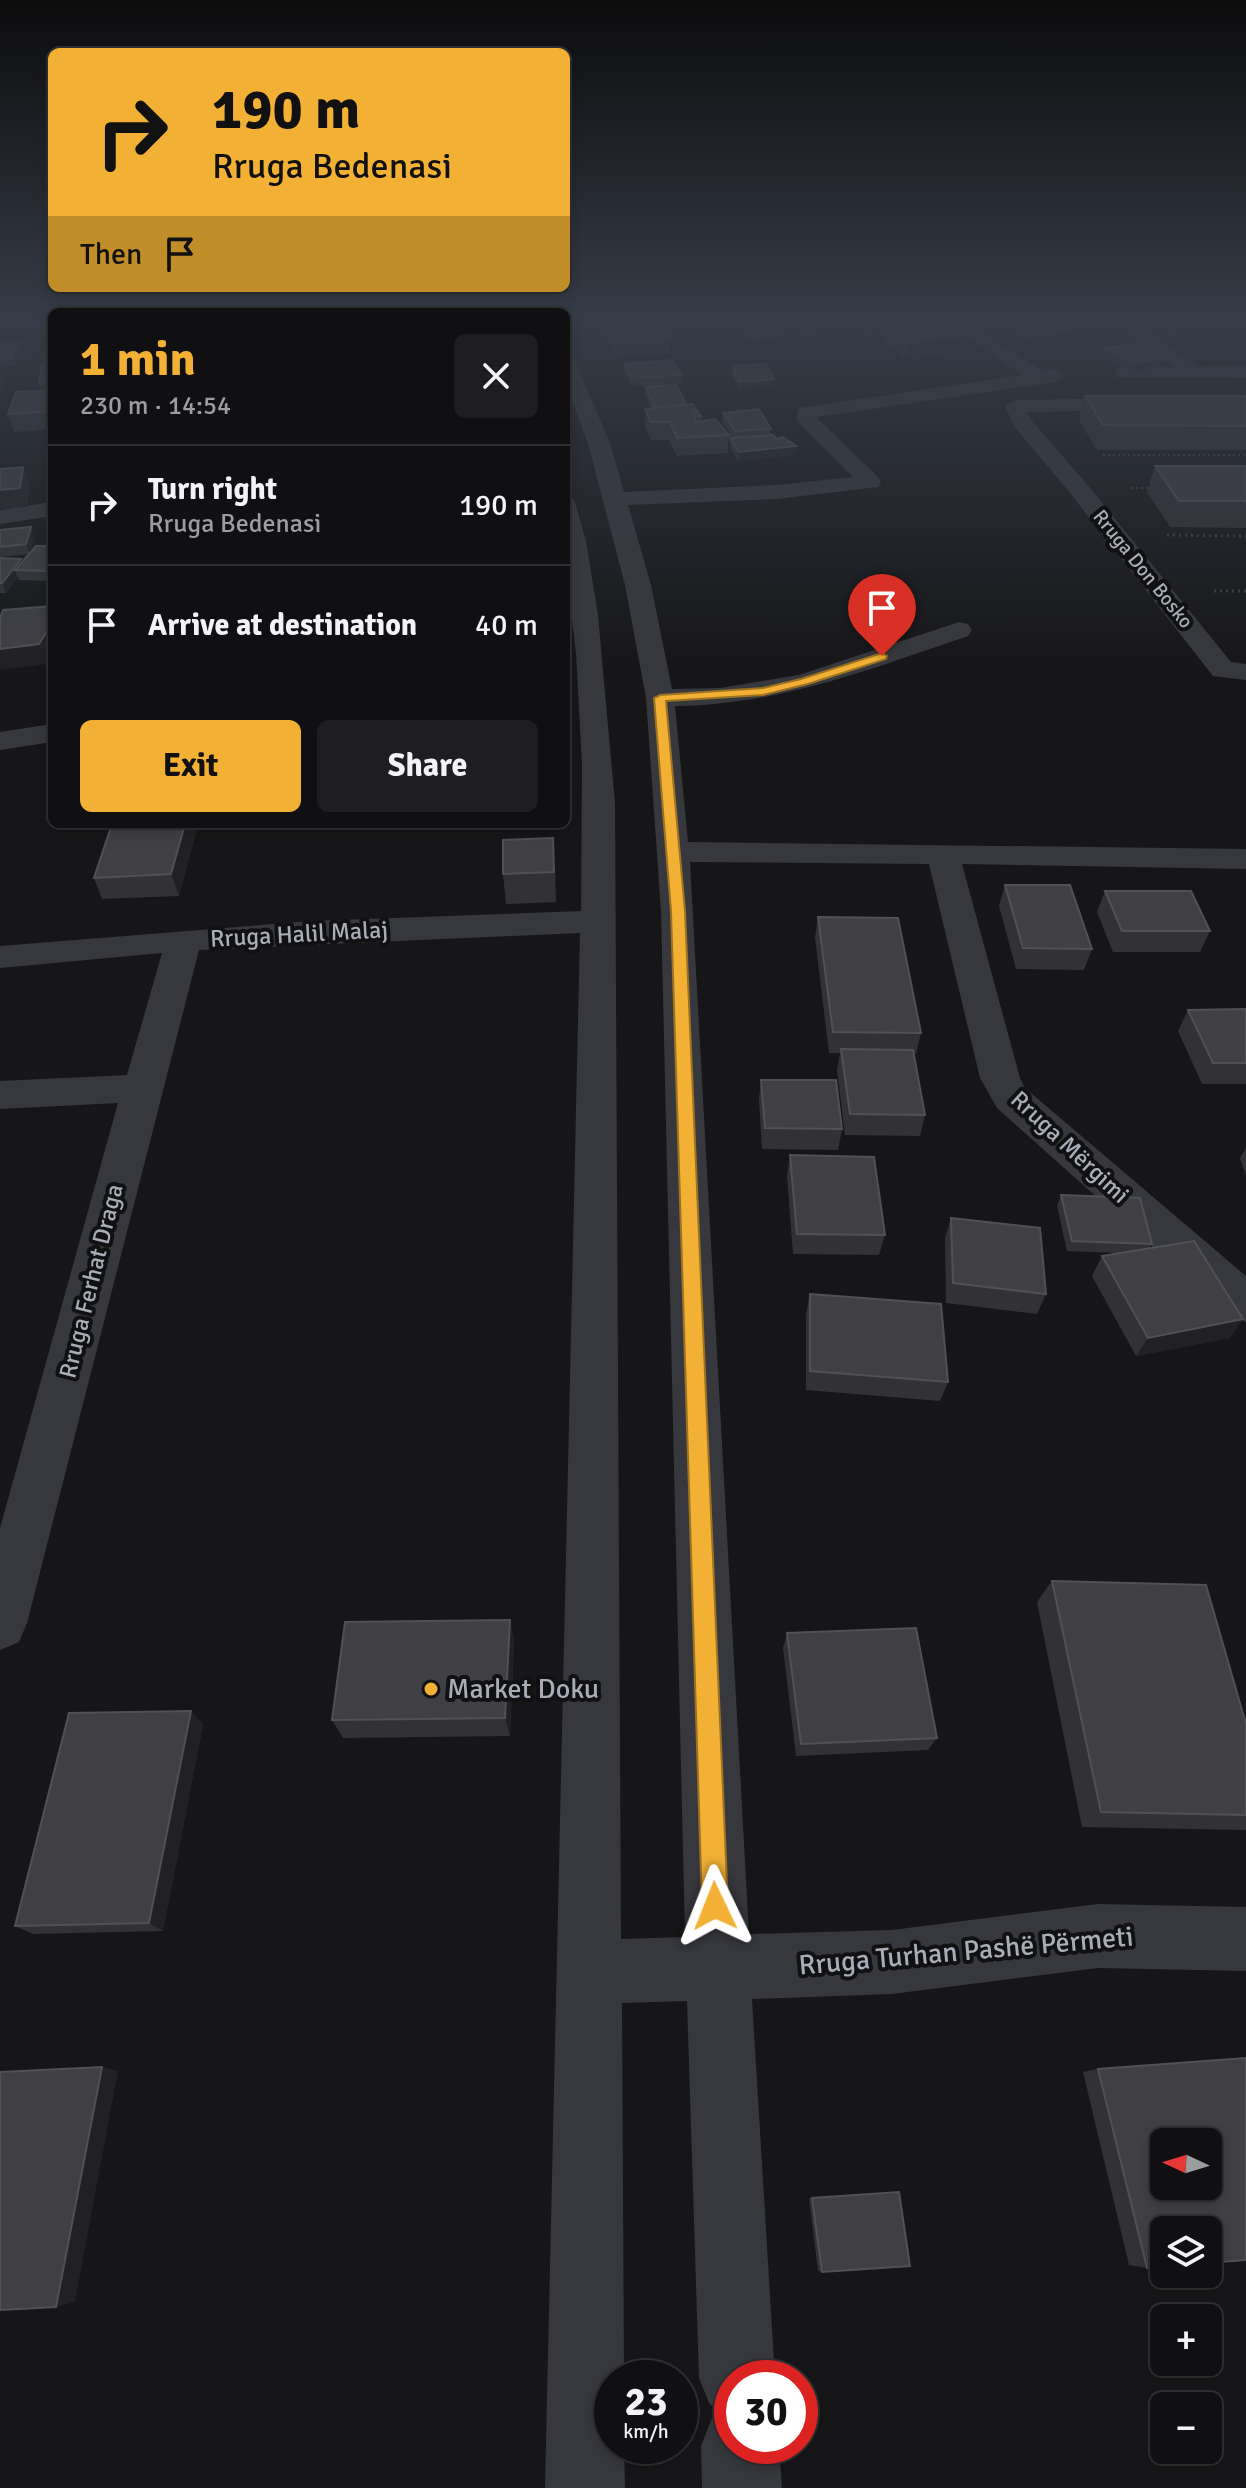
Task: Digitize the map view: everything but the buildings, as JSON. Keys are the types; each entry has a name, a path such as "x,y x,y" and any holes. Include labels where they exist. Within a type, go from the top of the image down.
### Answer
{"street":[{"path":"597,437 638,585 660,698 675,852 736,2360"},
{"path":"615,499 776,492 870,482 824,437"},
{"name":"Rruga Don Bosko","path":"1034,437 1223,670 1246,672"},
{"path":"0,517 48,510"},
{"path":"570,525 584,600 580,701 599,803 585,2488"},
{"path":"660,698 720,697 804,682 959,630"},
{"path":"0,741 48,734"},
{"path":"675,852 1246,859"},
{"name":"Rruga Mërgimi","path":"943,854 1000,1078 1011,1098 1246,1303"},
{"name":"Rruga Halil Malaj","path":"0,957 184,940 598,921"},
{"name":"Rruga Ferhat Draga","path":"0,1623 42,1474 141,1088 184,940"},
{"path":"0,1095 141,1088"},
{"name":"Rruga Turhan Pashë Përmeti","path":"590,1972 892,1962 1098,1936 1246,1939"},
{"path":"741,2464 742,2488"}],"path":[{"path":"1049,454 1246,455"},
{"path":"1078,488 1155,488"},
{"path":"1115,535 1246,536"}],"place":[{"name":"Market Doku","path":"431,1689"}],"route":[{"path":"715,1906 678,911 660,698 720,697 763,691 804,682 882,656"}]}
